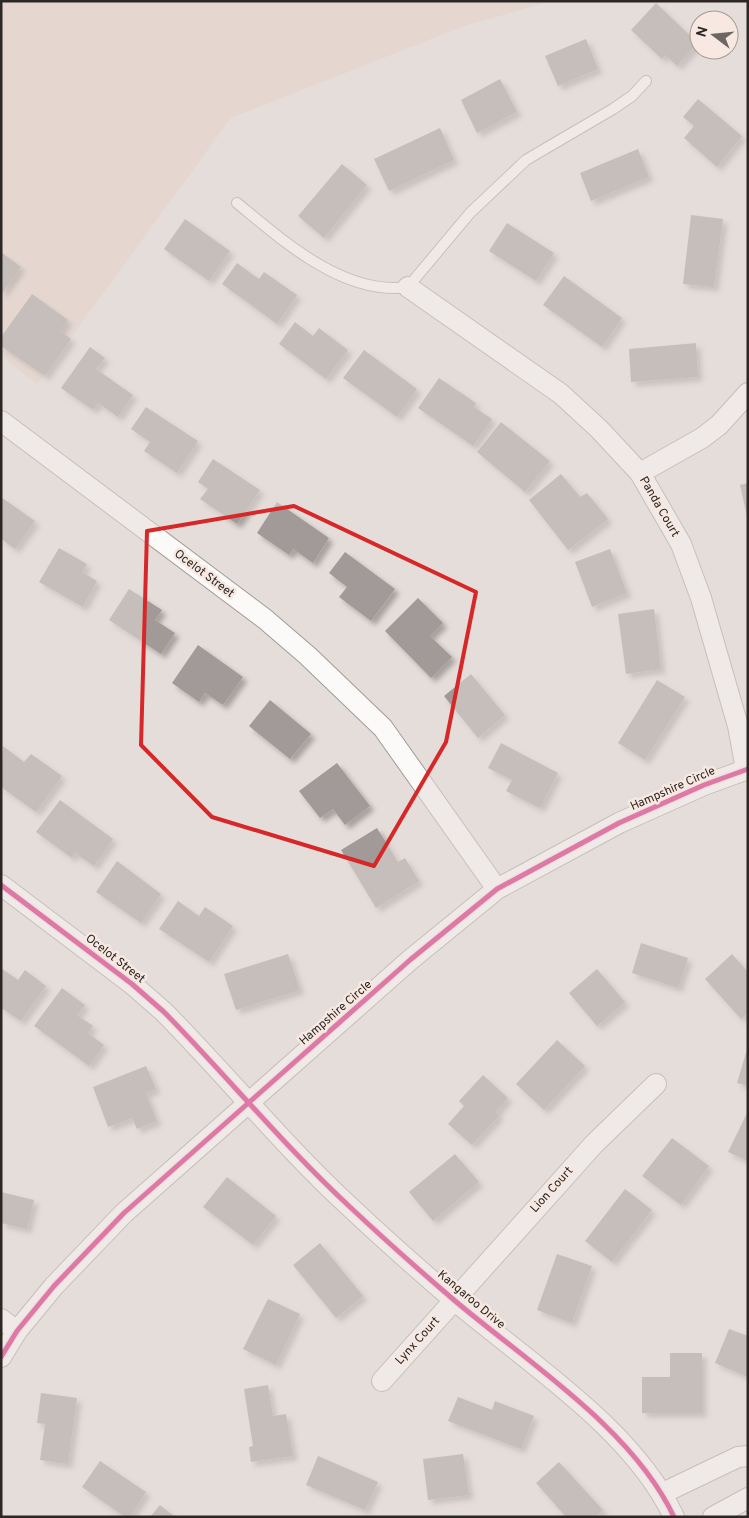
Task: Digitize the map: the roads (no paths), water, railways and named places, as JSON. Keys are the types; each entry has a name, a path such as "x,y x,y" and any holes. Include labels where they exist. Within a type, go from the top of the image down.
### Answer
{"street":[{"name":"Panda Court","path":"408,287 561,394 599,429 640,473 681,544 701,598 738,726 747,769"},
{"path":"640,473 666,461 702,438 719,425 748,393"},
{"name":"Ocelot Street","path":"1,421 265,619 308,656 383,728 497,889"},
{"name":"Hampshire Circle","path":"1,1357 9,1325 54,1286 124,1213 410,960 497,889 619,823 704,785 747,769"},
{"name":"Ocelot Street","path":"1,885 132,984 164,1012 223,1073 248,1103"},
{"name":"Lion Court","path":"455,1301 506,1240 594,1144 656,1084"},
{"name":"Kangaroo Drive","path":"248,1103 349,1206 455,1301 574,1399 620,1444 663,1493 674,1517"},
{"name":"Lynx Court","path":"382,1381 455,1301"},
{"path":"663,1493 738,1457 748,1456"},
{"path":"713,1517 748,1498"}],"lane":[{"path":"237,203 276,235 322,267 357,281 392,289 408,287 470,213 526,160 613,109 632,96 646,81"}]}
